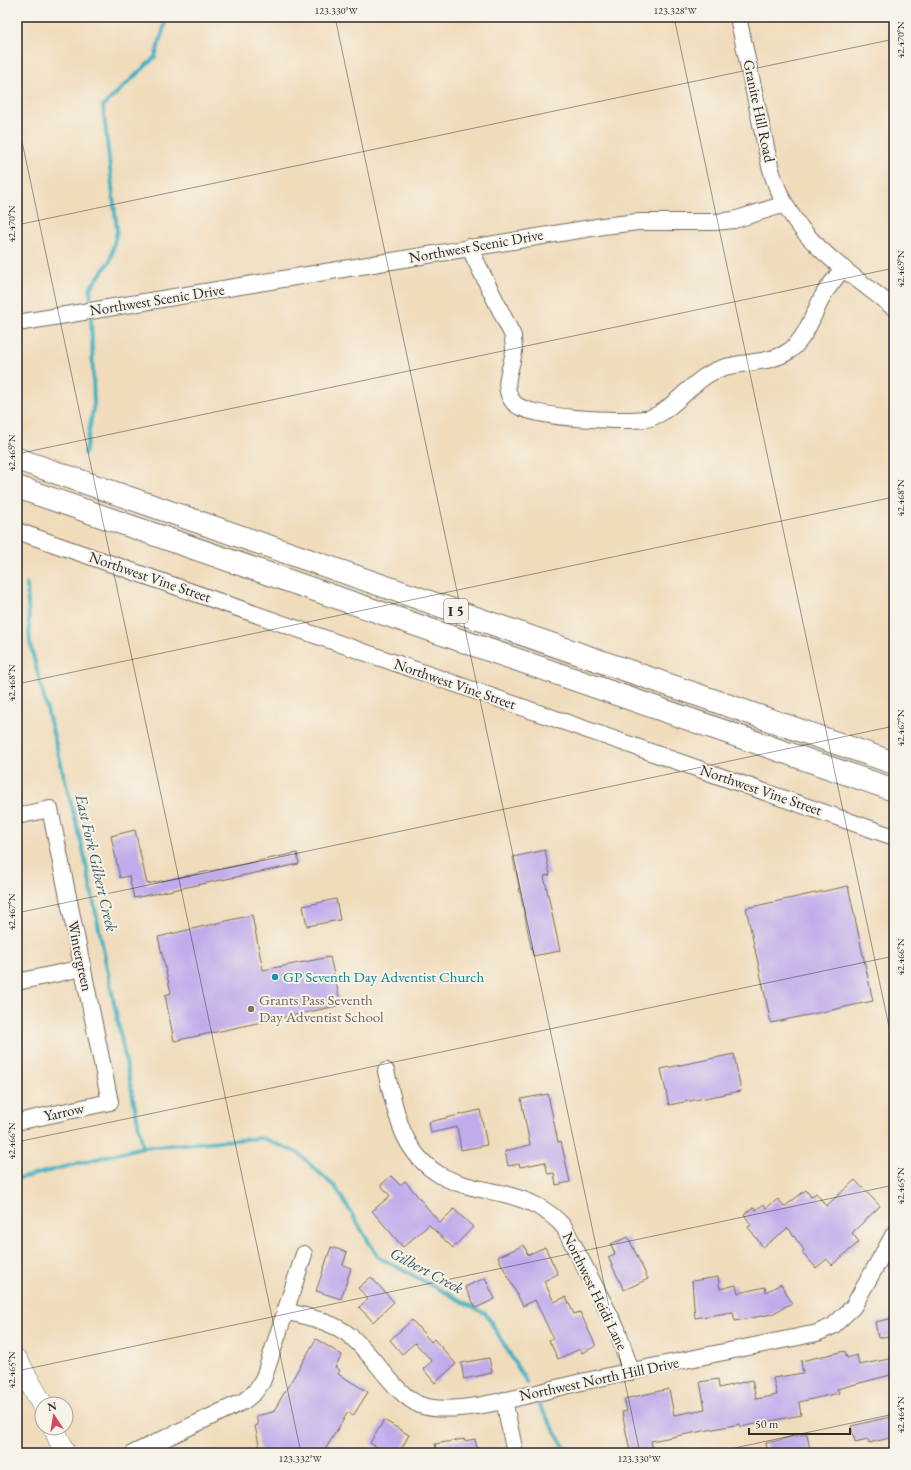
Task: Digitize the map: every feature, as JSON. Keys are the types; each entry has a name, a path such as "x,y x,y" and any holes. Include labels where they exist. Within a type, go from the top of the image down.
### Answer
{"highway":[{"name":"I 5","path":"17,459 894,763"},
{"name":"I 5","path":"17,487 894,790"}],"main road":[{"path":"17,1360 37,1396"},
{"path":"58,1436 66,1453"}],"street":[{"name":"Granite Hill Road","path":"738,17 770,166 774,180 785,204"},
{"name":"Northwest Scenic Drive","path":"17,323 469,247 631,223 715,222 734,220 785,204"},
{"path":"785,204 808,238 894,308"},
{"path":"469,247 513,336 514,350 507,374 508,392 514,403 523,408 551,415 605,419 646,419 658,414 706,376 721,368 778,356 789,350 806,330 826,291 843,268"},
{"name":"Northwest Vine Street","path":"17,531 894,837"},
{"name":"Wintergreen","path":"17,816 50,809 110,1102"},
{"path":"17,982 83,968"},
{"name":"Northwest Heidi Lane","path":"386,1071 398,1119 406,1140 415,1154 426,1165 441,1175 459,1183 521,1198 540,1206 553,1215 564,1227 617,1329 631,1372"},
{"name":"Yarrow","path":"17,1122 110,1102"},
{"name":"Northwest North Hill Drive","path":"285,1311 321,1320 339,1328 350,1336 404,1394 419,1404 434,1409 448,1410 504,1400 817,1333 833,1326 853,1307 894,1234"},
{"path":"134,1453 244,1401 254,1393 262,1382 304,1254"},
{"path":"504,1400 515,1453"}],"building":[{"path":"135,830 147,884 297,853 299,864 134,898 129,876 120,878 111,836"},
{"path":"545,850 550,875 544,876 560,951 533,956 513,857"},
{"path":"848,886 873,1001 771,1023 746,908"},
{"path":"336,899 340,920 307,926 303,906"},
{"name":"GP Seventh Day Adventist Church","path":"252,915 263,970 330,957 341,1005 174,1041 165,995 171,993 158,937"},
{"path":"734,1054 741,1091 669,1105 661,1069"},
{"path":"548,1094 558,1142 561,1141 570,1182 556,1185 554,1173 548,1174 545,1162 520,1167 519,1164 508,1166 505,1151 530,1145 521,1099"},
{"path":"480,1110 487,1145 461,1150 457,1127 431,1133 429,1122"},
{"path":"391,1176 400,1185 405,1181 440,1223 454,1209 473,1227 453,1248 429,1225 403,1247 372,1211 390,1196 381,1185"},
{"path":"855,1180 880,1206 852,1233 859,1242 832,1265 827,1259 816,1268 802,1252 804,1250 788,1228 763,1247 748,1227 751,1225 744,1214 754,1207 756,1210 764,1204 766,1208 778,1199 784,1207 806,1190 811,1197 816,1193 826,1206"},
{"path":"628,1237 648,1279 624,1290 608,1257 615,1254 611,1244"},
{"path":"524,1245 528,1255 545,1247 558,1274 544,1281 554,1302 566,1297 574,1314 580,1312 596,1346 582,1353 580,1349 558,1359 549,1340 553,1338 535,1300 523,1306 498,1257"},
{"path":"331,1247 347,1252 343,1265 351,1268 341,1299 316,1291"},
{"path":"371,1277 394,1302 373,1322 359,1307 368,1299 358,1288"},
{"path":"718,1277 720,1289 736,1285 738,1293 765,1287 766,1292 781,1284 792,1303 772,1314 735,1321 733,1312 695,1318 692,1281"},
{"path":"485,1278 495,1299 476,1308 465,1287"},
{"path":"894,1318 894,1335 878,1338 875,1322"},
{"path":"412,1320 431,1342 434,1339 456,1364 435,1383 423,1369 432,1361 415,1343 402,1354 390,1340"},
{"path":"316,1339 342,1355 335,1367 340,1370 338,1374 368,1392 353,1416 348,1412 323,1453 261,1453 255,1426 258,1425 256,1416 273,1412"},
{"path":"845,1351 847,1358 857,1355 859,1365 894,1358 894,1374 837,1389 839,1393 799,1402 801,1415 741,1427 740,1424 651,1441 652,1447 630,1451 622,1412 627,1411 624,1399 669,1389 674,1415 705,1409 700,1382 718,1379 719,1388 752,1380 756,1399 777,1395 773,1378 803,1373 801,1361"},
{"path":"489,1358 492,1373 464,1379 461,1363"},
{"path":"894,1416 894,1437 869,1443 868,1439 855,1442 851,1426"},
{"path":"384,1420 409,1435 399,1453 386,1453 370,1443"},
{"path":"807,1434 810,1449 794,1453 768,1453 766,1443"},
{"path":"464,1439 464,1441 475,1439 478,1453 437,1453 435,1444"}],"waterway":[{"name":"East Fork Gilbert Creek","path":"91,308 90,288 110,261 117,231 103,106 155,57 167,17"},
{"name":"East Fork Gilbert Creek","path":"85,454 94,404 91,315"},
{"name":"East Fork Gilbert Creek","path":"27,584 30,643 84,854 143,1147"},
{"path":"17,1179 143,1147 262,1138 298,1153 336,1188 378,1257 486,1314 527,1383"},
{"name":"Gilbert Creek","path":"538,1403 568,1453"}],"place":[{"name":"GP Seventh Day Adventist Church","path":"275,977"},
{"name":"Grants Pass Seventh Day Adventist School","path":"251,1009"}]}
